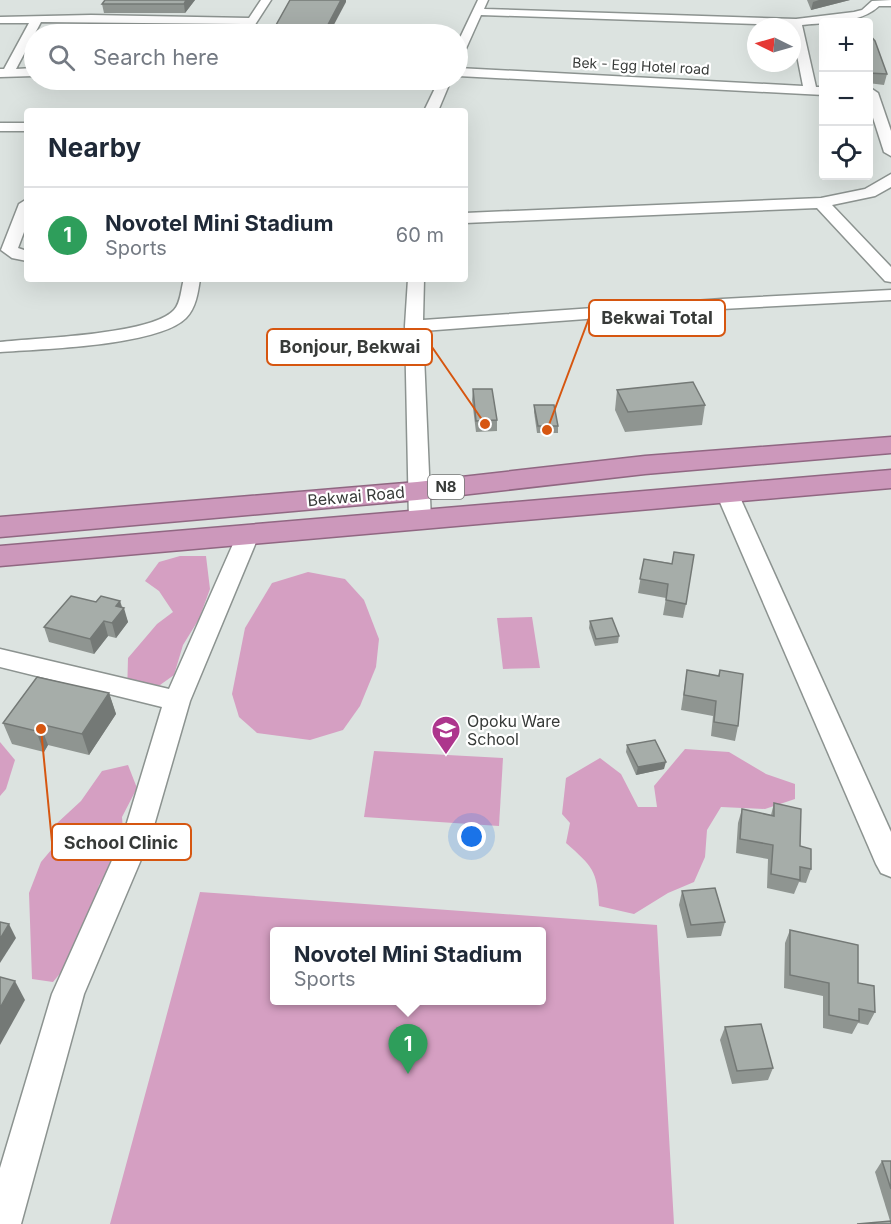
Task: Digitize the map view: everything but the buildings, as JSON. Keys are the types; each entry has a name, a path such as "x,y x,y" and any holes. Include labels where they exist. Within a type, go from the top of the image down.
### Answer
{"highway":[{"name":"Bekwai Road","path":"0,527 417,490 645,465 891,445"},
{"name":"Bekwai Road","path":"0,556 891,479"}],"street":[{"path":"250,24 266,0"},
{"path":"468,32 483,0"},
{"path":"801,21 861,14 876,2 891,3"},
{"path":"478,12 647,14 747,19"},
{"path":"34,24 37,19"},
{"path":"0,20 252,21"},
{"path":"4,73 24,40"},
{"path":"801,46 810,90"},
{"path":"4,73 24,72"},
{"name":"Bek - Egg Hotel road","path":"468,73 819,91"},
{"path":"432,108 440,90"},
{"path":"873,93 891,94"},
{"path":"873,101 891,152"},
{"path":"0,127 24,127"},
{"path":"468,218 686,211 821,203 870,193 889,182 891,178"},
{"path":"821,203 891,278"},
{"path":"24,212 9,250 24,256"},
{"path":"0,347 125,333 159,326 179,315 187,303 191,282"},
{"path":"416,282 414,326 417,490 420,521"},
{"path":"414,326 722,303 891,295"},
{"path":"726,493 891,864"},
{"path":"2,1224 68,994 138,836 177,701 248,535"},
{"path":"0,658 177,701"}],"shaded area":[{"path":"180,556 206,556 210,589 199,619 183,645 174,675 160,685 127,696 128,658 157,624 173,612 159,591 145,581 159,562"},
{"path":"308,572 345,579 364,600 379,639 376,667 360,706 343,730 310,740 257,733 239,717 232,694 245,628 272,583"},
{"path":"532,617 540,668 503,669 497,618"},
{"path":"0,742 15,760 6,789 0,796"},
{"path":"685,749 729,752 766,774 795,784 795,799 765,809 721,807 707,830 705,857 694,882 668,893 634,914 599,906 597,884 592,870 566,843 570,823 562,814 566,778 600,758 621,774 638,807 657,807 654,786"},
{"path":"374,751 503,758 499,826 364,817"},
{"path":"128,765 137,788 122,817 124,844 99,885 93,912 67,965 53,982 32,979 29,893 41,862 57,843 55,825 81,801 102,771"},
{"path":"200,892 657,925 674,1224 110,1224"}],"place":[{"name":"Bonjour, Bekwai","path":"485,424"},
{"name":"Bekwai Total","path":"547,430"},
{"name":"School Clinic","path":"41,729"},
{"name":"Opoku Ware School","path":"446,756"},
{"name":"Novotel Mini Stadium","path":"408,1074"}]}
